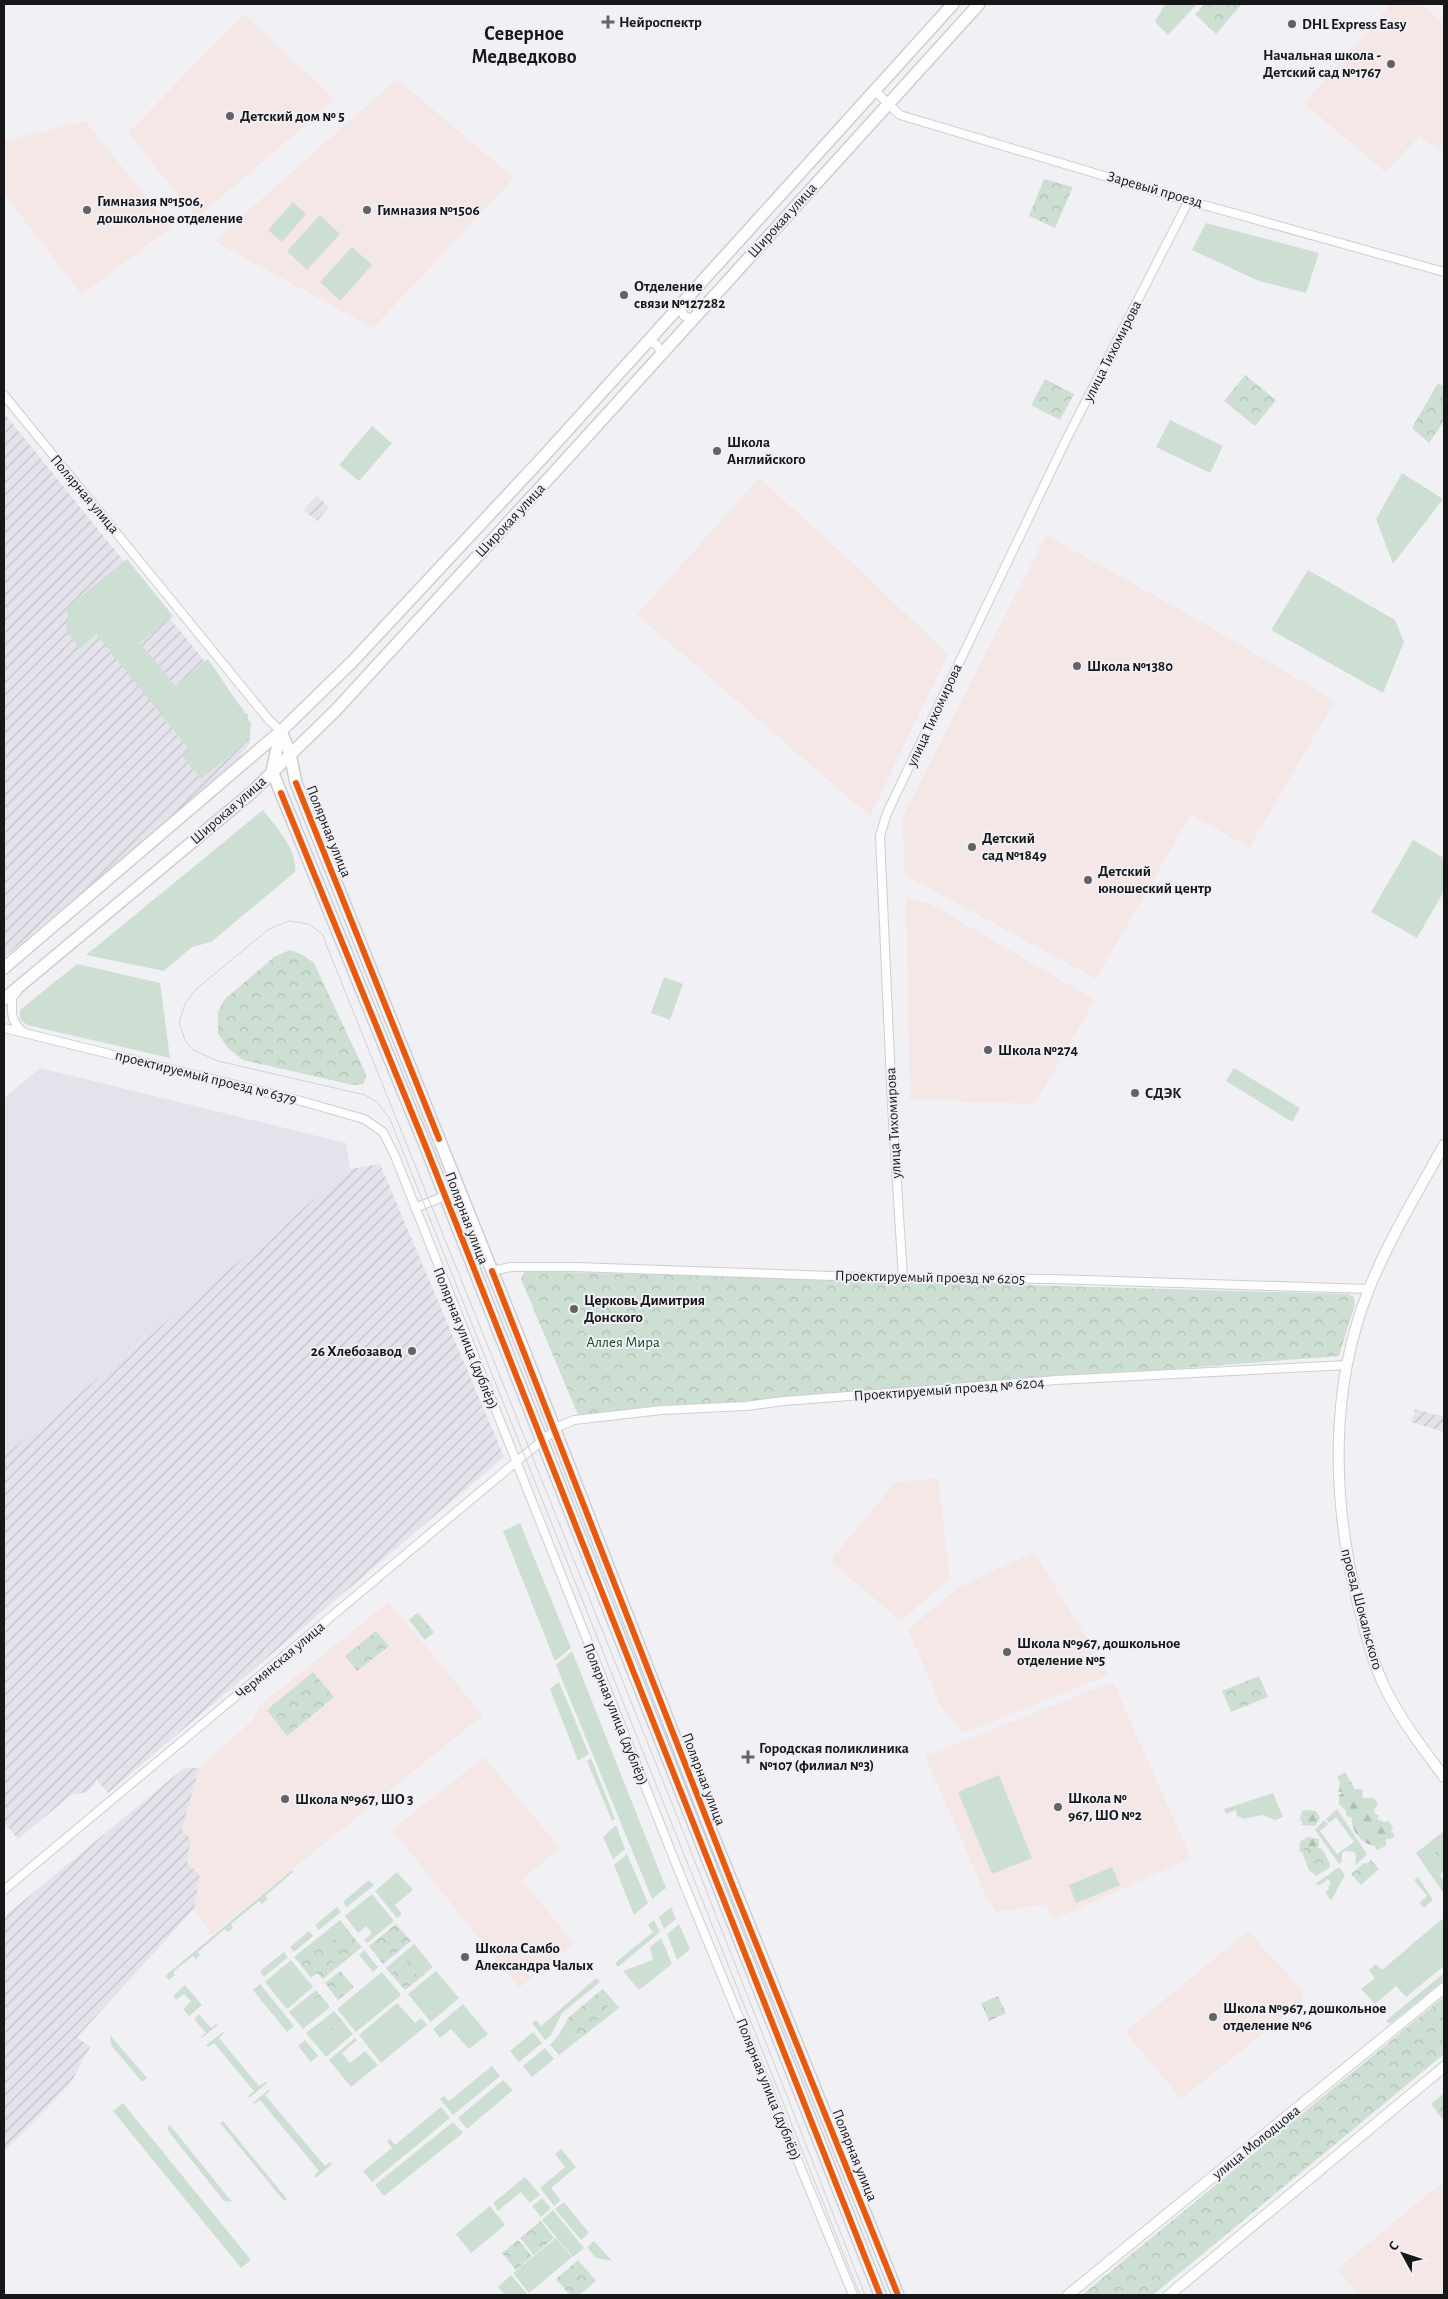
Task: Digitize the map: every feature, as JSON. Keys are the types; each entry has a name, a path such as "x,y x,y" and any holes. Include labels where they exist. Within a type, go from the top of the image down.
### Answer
{"main road":[{"name":"Широкая улица","path":"4,968 281,731 352,662 644,346 953,4"},
{"name":"Широкая улица","path":"4,999 251,793 348,697 979,4"},
{"name":"Полярная улица","path":"281,731 290,754 296,783 555,1430 736,1894 898,2295"},
{"path":"272,771 281,731"},
{"name":"Полярная улица","path":"272,771 445,1196 880,2295"}],"street":[{"name":"Заревый проезд","path":"874,90 900,115 1189,200 1444,272"},
{"name":"улица Тихомирова","path":"903,1278 892,1105 880,836 887,812 1031,513 1189,200"},
{"path":"683,302 681,309 684,316 691,318 697,315"},
{"path":"644,346 650,342 657,345 660,351 658,358"},
{"name":"Полярная улица","path":"4,396 269,720 281,731"},
{"path":"25,1033 14,1024 12,998 32,976"},
{"name":"проектируемый проезд № 6379","path":"4,1028 301,1101 364,1119 383,1132"},
{"name":"Полярная улица (дублёр)","path":"383,1132 395,1156 680,1874 853,2295"},
{"name":"проезд Шокальского","path":"1444,1145 1390,1244 1369,1289 1353,1337 1340,1417 1338,1480 1340,1511 1351,1578 1381,1681 1399,1713 1444,1778"},
{"path":"415,1208 445,1196"},
{"name":"Проектируемый проезд № 6205","path":"492,1271 511,1267 575,1267 903,1278 1052,1279 1369,1289"},
{"name":"Проектируемый проезд № 6204","path":"555,1430 574,1420 662,1410 746,1406 1057,1380 1347,1365"},
{"name":"Чермянская улица","path":"7,1887 555,1430"},
{"path":"4,1878 7,1887"},
{"name":"улица Молодцова","path":"1068,2295 1444,1988"},
{"path":"1169,2295 1444,2066"}],"shaded area":[{"name":"Начальная школа - Детский сад №1767","path":"1391,4 1421,4 1444,25 1444,143 1438,150 1420,136 1385,172 1304,103"},
{"name":"Детский дом № 5","path":"244,14 335,100 197,218 128,133"},
{"name":"Гимназия №1506","path":"397,79 514,178 373,328 214,241"},
{"name":"Гимназия №1506, дошкольное отделение","path":"85,121 171,227 82,295 4,194 4,141"},
{"path":"4,413 248,715 250,743 238,759 150,836 4,957"},
{"path":"759,478 844,555 948,654 870,816 637,615"},
{"path":"317,496 329,507 317,521 304,510"},
{"path":"1046,535 1200,621 1335,701 1249,848 1191,814 1096,979 905,875 902,818"},
{"name":"Школа №274","path":"906,899 927,902 1095,1000 1035,1104 910,1099"},
{"path":"40,1068 346,1143 350,1169 4,1456 4,1098"},
{"path":"380,1164 504,1457 108,1793 96,1779 95,1784 87,1792 71,1795 18,1839 4,1822 4,1456 350,1169"},
{"path":"1415,1409 1444,1417 1444,1432 1411,1422"},
{"path":"938,1478 950,1578 901,1621 833,1564 833,1557 895,1482"},
{"name":"Школа №967, дошкольное отделение №5","path":"1034,1552 1109,1675 963,1733 942,1708 908,1629 959,1587"},
{"name":"Школа №967, ШО 3","path":"389,1602 483,1715 211,1935 194,1909 200,1876 187,1861 191,1839 182,1831 199,1768 253,1720 260,1705"},
{"name":"Школа № 967, ШО №2","path":"1113,1682 1191,1858 1055,1919 1045,1904 996,1912 985,1894 925,1756"},
{"path":"484,1757 560,1848 522,1880 574,1943 519,1988 392,1830"},
{"path":"184,1768 199,1768 182,1831 191,1839 187,1862 200,1876 194,1909 77,2037 90,2047 70,2084 4,2151 4,1917"},
{"name":"Школа №967, дошкольное отделение №6","path":"1248,1931 1304,1992 1301,2003 1181,2099 1125,2032"},
{"path":"1444,2181 1444,2295 1359,2295 1337,2269"}],"green space":[{"path":"1165,4 1197,4 1168,35 1155,22"},
{"path":"1205,4 1242,4 1216,34 1195,14"},
{"path":"1044,179 1073,187 1055,228 1029,216"},
{"path":"293,202 306,214 282,242 268,230"},
{"path":"320,215 340,234 307,270 287,251"},
{"path":"1206,223 1319,253 1306,293 1259,281 1192,250"},
{"path":"352,247 372,265 340,301 320,282"},
{"path":"1245,375 1276,400 1255,426 1224,401"},
{"path":"1045,379 1074,394 1060,420 1031,405"},
{"path":"1438,383 1444,387 1444,421 1429,443 1412,428"},
{"path":"1170,420 1223,446 1210,473 1156,447"},
{"path":"372,426 392,443 359,481 339,465"},
{"path":"1402,473 1443,499 1393,564 1376,519"},
{"path":"127,559 173,616 140,643 175,686 208,659 251,723 250,735 245,743 201,779 182,756 189,749 96,634 79,649 66,630 68,614 66,609"},
{"path":"1308,570 1395,620 1404,642 1383,693 1271,630"},
{"path":"263,810 290,847 295,864 295,872 211,942 192,947 164,971 86,955"},
{"path":"1413,840 1444,858 1444,891 1417,938 1371,912"},
{"path":"290,950 303,955 314,963 365,1072 366,1078 363,1084 353,1085 243,1060 228,1048 218,1034 218,1012 224,1000 274,957"},
{"path":"77,964 160,983 170,1058 27,1025 20,1019 20,1010"},
{"path":"664,977 683,984 670,1020 651,1013"},
{"path":"1234,1068 1300,1108 1292,1122 1226,1081"},
{"name":"Аллея Мира","path":"525,1271 1348,1294 1354,1297 1355,1304 1339,1356 578,1415 521,1279"},
{"path":"520,1523 571,1648 555,1661 503,1531"},
{"path":"418,1613 434,1632 425,1640 409,1620"},
{"path":"376,1631 389,1646 357,1671 345,1656"},
{"path":"572,1651 666,1888 652,1899 556,1665"},
{"path":"313,1672 334,1697 287,1736 267,1710"},
{"path":"1259,1676 1268,1697 1231,1712 1222,1691"},
{"path":"559,1682 589,1754 578,1761 550,1689"},
{"path":"591,1758 615,1819 612,1821 587,1761"},
{"path":"1345,1772 1355,1789 1362,1789 1363,1798 1374,1798 1378,1804 1374,1809 1375,1814 1379,1815 1377,1819 1384,1822 1389,1821 1393,1828 1391,1831 1395,1835 1393,1838 1386,1839 1386,1846 1376,1850 1375,1846 1362,1840 1353,1828 1352,1818 1346,1815 1346,1811 1339,1804 1339,1795 1343,1793 1338,1791 1340,1784 1337,1777"},
{"path":"999,1775 1032,1858 992,1874 958,1792"},
{"path":"1273,1793 1283,1817 1275,1820 1262,1815 1244,1819 1237,1816 1236,1810 1226,1814 1224,1809"},
{"path":"1337,1809 1367,1854 1355,1866 1356,1855 1354,1852 1344,1851 1342,1862 1339,1864 1315,1830 1324,1820 1328,1824 1320,1831 1337,1854 1354,1842 1336,1817 1329,1823 1326,1819"},
{"path":"1302,1811 1316,1811 1320,1818 1315,1826 1301,1825 1303,1822 1300,1820"},
{"path":"616,1825 625,1849 613,1859 603,1837"},
{"path":"1444,1831 1444,1870 1440,1876 1444,1880 1444,1894 1416,1853"},
{"path":"1444,1832 1444,1857 1440,1857 1434,1852 1433,1839"},
{"path":"1307,1837 1319,1839 1319,1846 1314,1850 1302,1853 1299,1850 1300,1842"},
{"path":"1311,1846 1322,1849 1330,1864 1329,1868 1316,1876 1309,1870 1303,1855 1305,1847"},
{"path":"627,1854 648,1903 634,1915 614,1865"},
{"path":"1371,1860 1379,1869 1361,1885 1351,1874 1364,1863 1366,1864"},
{"path":"1112,1867 1120,1885 1076,1903 1069,1885"},
{"path":"1339,1867 1345,1875 1331,1901 1325,1892 1331,1884 1328,1879 1320,1885 1315,1884"},
{"path":"292,1870 293,1872 265,1896 268,1899 262,1904 259,1901 231,1924 233,1928 228,1932 225,1929 198,1952 200,1955 196,1959 193,1956 173,1972 175,1975 169,1980 165,1976"},
{"path":"397,1872 413,1890 395,1905 402,1914 397,1918 375,1891"},
{"path":"1418,1877 1433,1900 1424,1908 1419,1903 1427,1896 1414,1880"},
{"path":"369,1880 374,1885 347,1907 343,1902"},
{"path":"372,1894 394,1921 367,1943 364,1940 372,1933 366,1926 358,1933 345,1916"},
{"path":"337,1907 341,1912 319,1930 315,1925"},
{"path":"671,1907 676,1919 664,1929 659,1917"},
{"path":"1442,1919 1444,1921 1444,1966 1406,1997 1396,1986 1375,2004 1361,1989 1375,1978 1369,1970 1376,1964 1382,1970"},
{"path":"340,1920 347,1929 330,1943 342,1958 359,1944 362,1947 329,1974 321,1947 300,1964 294,1957"},
{"path":"654,1920 660,1932 618,1967 615,1963 653,1932 648,1925"},
{"path":"396,1924 411,1941 383,1964 369,1946"},
{"path":"679,1924 690,1949 677,1960 667,1934"},
{"path":"347,1929 359,1944 342,1958 329,1943"},
{"path":"309,1931 313,1936 294,1952 290,1947"},
{"path":"661,1938 672,1964 639,1990 623,1971 653,1960 650,1947"},
{"path":"414,1944 433,1967 420,1978 412,1969 408,1960 391,1974 386,1968"},
{"path":"320,1947 335,1964 327,1971 329,1974 323,1979 317,1973 311,1978 300,1964"},
{"path":"364,1950 378,1967 373,1972 359,1955"},
{"path":"284,1952 288,1957 264,1977 260,1971"},
{"path":"291,1960 313,1987 287,2009 265,1982"},
{"path":"408,1960 414,1967 412,1969 420,1978 405,1990 391,1974"},
{"path":"340,1971 354,1987 338,2000 325,1983"},
{"path":"436,1971 459,1998 431,2022 408,1994"},
{"path":"382,1972 401,1995 356,2032 337,2009"},
{"path":"1444,1973 1444,1980 1391,2023 1386,2021 1388,2019"},
{"path":"596,1978 600,1982 562,2013 551,2035 545,2040 532,2023 536,2020 541,2026"},
{"path":"260,1984 294,2026 287,2032 253,1990"},
{"path":"185,1985 202,2005 189,2016 183,2009 191,2001 184,1994 176,2000 173,1996"},
{"path":"603,1989 619,2008 592,2029 597,2025 598,2017 608,2008 609,2000 599,1992"},
{"path":"316,1990 319,1994 309,2003 316,2012 327,2003 330,2007 303,2029 289,2012"},
{"path":"599,1992 609,2000 609,2003 603,2014 598,2017 597,2025 585,2035 558,2036 569,2017"},
{"path":"319,1994 327,2003 316,2012 308,2003"},
{"path":"998,1996 1006,2013 989,2021 981,2003"},
{"path":"1444,1997 1444,2054 1153,2295 1082,2295"},
{"path":"397,2003 415,2023 421,2018 427,2025 381,2063 359,2035"},
{"path":"463,2004 488,2034 469,2049 451,2029 440,2038 433,2029"},
{"path":"334,2011 342,2021 331,2030 323,2020"},
{"path":"199,2014 211,2028 216,2024 218,2025 202,2038 206,2033 194,2019"},
{"path":"323,2020 331,2030 342,2021 353,2034 326,2057 306,2033"},
{"path":"223,2032 219,2038 259,2086 265,2082 267,2083 249,2098 248,2096 254,2091 214,2043 208,2047 206,2045"},
{"path":"533,2032 542,2043 519,2062 510,2051"},
{"path":"585,2035 559,2055 550,2045 558,2036"},
{"path":"110,2036 147,2078 142,2082 111,2045"},
{"path":"355,2038 357,2040 342,2053 350,2063 365,2051 378,2065 351,2087 329,2060"},
{"path":"305,2040 318,2056 311,2062 298,2046"},
{"path":"545,2048 554,2059 532,2077 523,2066"},
{"path":"492,2066 500,2076 453,2115 440,2099 444,2096 449,2101"},
{"path":"503,2080 513,2090 467,2129 458,2118"},
{"path":"268,2090 270,2091 265,2095 325,2166 330,2162 332,2164 316,2178 314,2176 319,2171 260,2100 253,2103"},
{"path":"1444,2093 1444,2121 1431,2104"},
{"path":"123,2103 251,2260 241,2268 113,2111"},
{"path":"441,2107 450,2118 372,2182 363,2171 392,2148 387,2141 390,2139 395,2145"},
{"path":"223,2121 287,2199 284,2201 220,2123"},
{"path":"453,2122 463,2133 384,2196 375,2185"},
{"path":"170,2125 232,2202 224,2201 169,2132 167,2127"},
{"path":"561,2149 576,2167 551,2188 561,2200 554,2206 540,2188 565,2167 555,2154"},
{"path":"525,2177 540,2195 530,2203 521,2192 498,2211 493,2203"},
{"path":"542,2198 551,2208 541,2217 532,2206"},
{"path":"564,2202 589,2233 581,2240 555,2209"},
{"path":"490,2206 505,2225 471,2253 456,2234"},
{"path":"553,2210 584,2248 573,2257 542,2220"},
{"path":"541,2221 554,2238 534,2255 520,2238"},
{"path":"556,2238 572,2257 529,2293 513,2273"},
{"path":"518,2240 532,2256 516,2270 502,2253"},
{"path":"594,2241 612,2261 596,2258 587,2247"},
{"path":"578,2260 596,2281 579,2295 570,2295 556,2279"},
{"path":"511,2275 528,2295 505,2295 498,2287"}],"tram line":[{"path":"860,2295 390,1119 377,1102 365,1095 218,1061 193,1050 185,1040 179,1022 185,1004 195,990 269,929 289,921 309,924 322,934 677,1816 865,2295"}],"cycle path":[{"path":"296,783 439,1139"},
{"path":"281,793 425,1145 880,2295"},
{"path":"492,1271 736,1894 898,2295"}],"place":[{"name":"Нейроcпектр","path":"608,22"},
{"name":"DHL Express Easy","path":"1292,24"},
{"name":"Начальная школа - Детский сад №1767","path":"1391,64"},
{"name":"Детский дом № 5","path":"230,116"},
{"name":"Гимназия №1506, дошкольное отделение","path":"87,210"},
{"name":"Гимназия №1506","path":"367,210"},
{"name":"Отделение связи №127282","path":"624,295"},
{"name":"Школа Английского","path":"717,451"},
{"name":"Школа №1380","path":"1077,666"},
{"name":"Детский сад №1849","path":"972,847"},
{"name":"Детский юношеский центр","path":"1088,880"},
{"name":"Школа №274","path":"988,1050"},
{"name":"СДЭК","path":"1135,1093"},
{"name":"Церковь Димитрия Донского","path":"574,1309"},
{"name":"26 Хлебозавод","path":"412,1351"},
{"name":"Школа №967, дошкольное отделение №5","path":"1007,1652"},
{"name":"Городская поликлиника №107 (филиал №3)","path":"748,1757"},
{"name":"Школа №967, ШО 3","path":"285,1799"},
{"name":"Школа № 967, ШО №2","path":"1058,1807"},
{"name":"Школа Самбо Александра Чалых","path":"465,1957"},
{"name":"Школа №967, дошкольное отделение №6","path":"1213,2017"}],"district":[{"name":"Северное Медведково","path":"524,44"}]}
